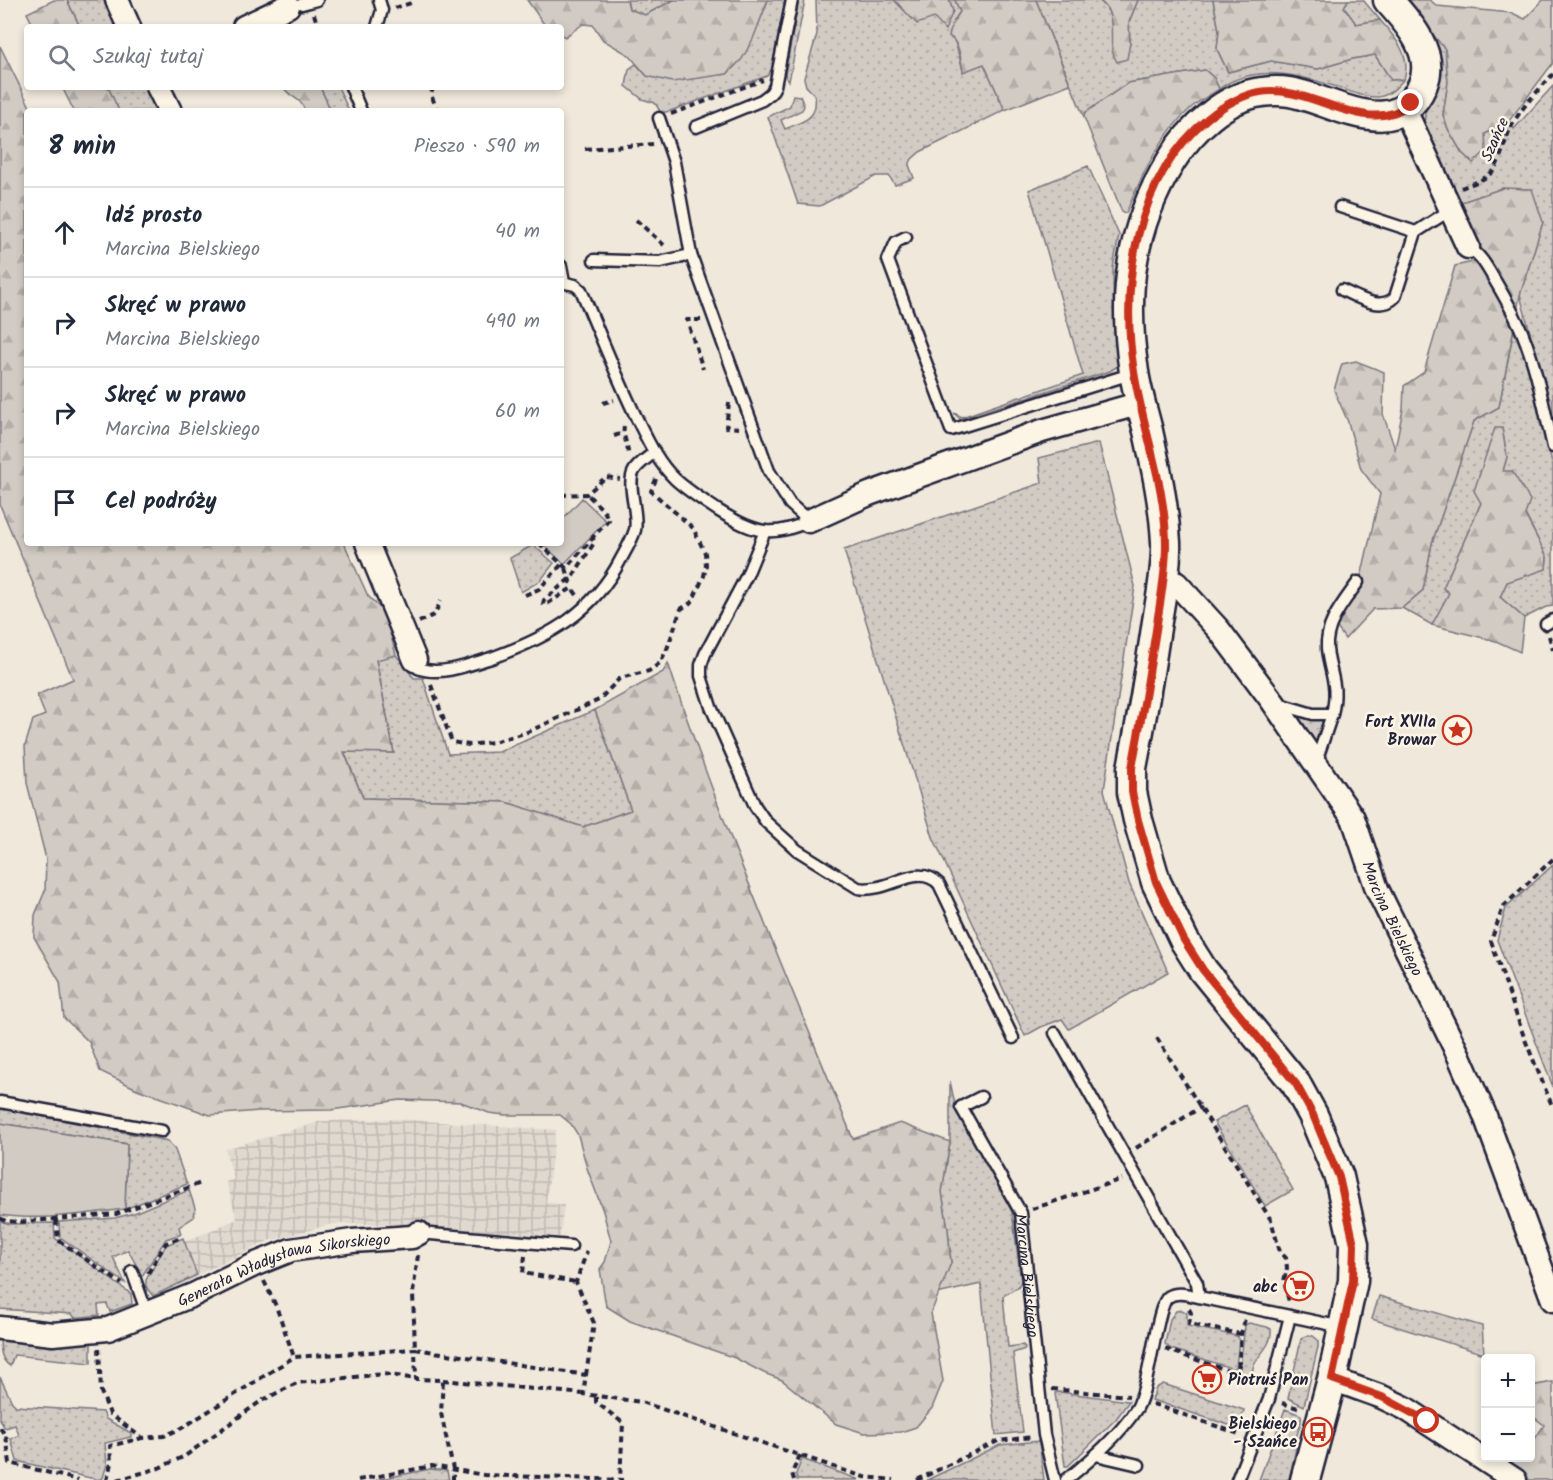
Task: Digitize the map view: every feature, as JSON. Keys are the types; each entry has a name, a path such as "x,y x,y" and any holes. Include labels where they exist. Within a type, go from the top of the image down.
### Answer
{"street":[{"path":"117,0 128,24"},
{"path":"1305,1480 1332,1379 1353,1281 1354,1244 1339,1177 1313,1115 1296,1084 1203,970 1184,940 1156,882 1138,820 1132,792 1132,768 1163,581 1166,545 1163,507 1134,373 1129,301 1133,257 1140,227 1161,177 1183,143 1208,118 1234,101 1260,92 1302,94 1371,117 1383,116 1404,108 1418,94 1426,75 1427,62 1423,48 1388,0"},
{"path":"251,24 295,5"},
{"path":"160,90 168,108"},
{"path":"1404,108 1468,247"},
{"path":"808,521 869,494 1042,431 1141,403"},
{"path":"368,546 401,628 420,665"},
{"name":"Marcina Bielskiego","path":"1163,581 1176,582 1219,630 1273,702 1353,818 1377,889 1458,1054 1506,1169 1553,1300"},
{"name":"Generała Władysława Sikorskiego","path":"0,1328 53,1334 108,1329 145,1305 193,1295 256,1264 291,1251 352,1241 412,1237 419,1233"},
{"path":"1332,1379 1405,1408 1515,1480"}],"lane":[{"path":"295,5 317,0"},
{"path":"378,24 382,10 379,0"},
{"path":"696,127 762,100 771,93 776,86 792,0"},
{"path":"352,90 360,108"},
{"path":"564,282 575,285 581,290 621,386 654,452 673,478 698,497 747,527 765,531 789,530 808,521 790,504 769,471 692,255 674,162 659,118"},
{"path":"1342,291 1372,302 1382,304 1390,302 1395,297 1416,232 1449,204"},
{"path":"1340,207 1416,232"},
{"path":"906,237 896,242 888,260 951,430 1134,373"},
{"path":"1468,247 1475,251 1487,267 1522,333 1536,375 1553,447"},
{"path":"594,260 660,262 692,255"},
{"path":"420,665 441,670 476,663 518,648 557,628 592,603 613,575 635,528 635,504 631,480 633,471 654,452"},
{"path":"765,531 747,575 701,665 701,676 711,707 755,806 766,822 797,850 858,888 869,890 918,875 933,878 939,884 1013,1038"},
{"path":"1316,763 1332,714 1336,692 1327,649 1328,635 1334,616 1358,582"},
{"path":"1273,702 1313,714 1332,714"},
{"path":"1055,1033 1126,1154 1197,1283 1199,1297"},
{"name":"Marcina Bielskiego","path":"981,1097 962,1107 1021,1212 1038,1388 1044,1435 1055,1480"},
{"path":"0,1102 162,1131"},
{"name":"Generała Władysława Sikorskiego","path":"419,1233 571,1246"},
{"path":"132,1271 145,1305"},
{"path":"1066,1480 1112,1439 1138,1406 1150,1368 1161,1306 1168,1297 1180,1293 1342,1328"},
{"path":"1238,1480 1269,1399 1290,1316"},
{"path":"1096,1455 1139,1465"}],"path":[{"name":"Szańce","path":"1449,204 1455,190 1480,181 1493,173 1505,138 1515,119 1553,74"},
{"path":"659,118 778,75"},
{"path":"432,90 431,95 437,108"},
{"path":"585,149 668,143"},
{"path":"636,220 667,248 689,243"},
{"path":"693,320 687,320 703,369"},
{"path":"603,403 615,399 618,407"},
{"path":"624,466 629,447 623,433 625,421"},
{"path":"614,436 623,433"},
{"path":"420,665 453,742 469,745 493,742 525,733 599,700 620,678 649,671 660,663 681,609 692,602 704,576 706,565 705,553 693,528 651,491 656,478 665,468"},
{"path":"621,488 622,472"},
{"path":"564,495 587,495 606,477 620,479"},
{"path":"525,596 538,589 564,566 609,520 587,495"},
{"path":"572,588 547,604 543,604 544,600 569,579 594,543 593,537"},
{"path":"542,546 564,566 572,588 586,607"},
{"path":"401,628 434,615 441,601"},
{"path":"1553,859 1503,907 1491,941 1524,1037 1553,1108"},
{"path":"1126,1154 1201,1107"},
{"path":"1021,1212 1137,1174"},
{"path":"0,1218 20,1222 116,1214 201,1183"},
{"path":"56,1220 58,1239 145,1305"},
{"path":"416,1379 413,1293 419,1233"},
{"path":"138,1285 143,1281 166,1243 182,1237"},
{"path":"527,1242 523,1273 576,1282"},
{"path":"583,1394 594,1323 576,1282 587,1251"},
{"path":"256,1264 276,1306 294,1357"},
{"path":"1186,1308 1191,1313 1189,1324 1241,1334"},
{"path":"1238,1374 1244,1319 1255,1321"},
{"path":"98,1329 101,1392 105,1403 110,1414 142,1438"},
{"path":"1163,1344 1170,1352 1257,1381"},
{"path":"107,1480 111,1463 110,1446 142,1438 164,1436 182,1428 294,1357 415,1349 586,1375"},
{"path":"1261,1371 1253,1394 1308,1412"},
{"path":"117,1480 159,1468 185,1456 261,1401 297,1383 384,1374 641,1402 864,1477 894,1480"},
{"path":"443,1380 441,1413 453,1469 453,1480"},
{"path":"1038,1388 1104,1392 1140,1399 1239,1434"},
{"path":"358,1480 432,1466 484,1474 621,1479 623,1423 596,1402 597,1397"},
{"path":"1235,1443 1242,1424"},
{"path":"0,1428 6,1436 10,1463 78,1480"},
{"path":"917,1480 998,1441 1026,1437"},
{"path":"794,1480 792,1473 800,1455"}],"shaded area":[{"path":"396,1119 556,1130 546,1202 564,1205 560,1237 400,1224 333,1224 268,1241 197,1275 184,1242 237,1219 226,1182 234,1179 225,1149 322,1121"}],"green space":[{"path":"54,0 67,0 79,24 32,24 27,13"},
{"path":"67,0 109,0 121,24 79,24"},
{"path":"527,0 627,0 629,9 645,15 674,0 768,0 753,39 742,59 727,74 672,82 647,76 629,55 603,40 593,25 583,24 565,37 564,24 544,24"},
{"path":"627,0 674,0 645,15 629,9"},
{"path":"768,0 785,0 772,69 767,76 661,113 655,103 642,99 626,86 629,69 636,64 647,76 727,74 747,48"},
{"path":"799,0 805,0 789,81 785,74"},
{"path":"816,0 894,0 953,11 949,0 955,0 960,12 954,25 954,33 963,71 984,64 1005,110 920,152 909,165 914,178 895,185 889,176 876,176 820,206 798,204 768,117 790,106 793,95 800,96 804,106 802,110 781,120 785,129 812,115 815,95 806,86 804,78 817,34"},
{"path":"894,0 949,0 953,11 945,30 934,18 917,24"},
{"path":"955,0 1036,0 1070,84 1005,110 984,64 963,72 958,47 949,36 952,24 960,12"},
{"path":"1036,0 1098,0 1110,16 1112,50 1130,43 1129,22 1138,0 1213,0 1219,30 1217,49 1228,72 1271,61 1318,69 1375,55 1391,80 1404,79 1389,93 1373,97 1307,79 1277,74 1247,76 1219,89 1214,78 1205,70 1128,83 1085,113 1084,117"},
{"path":"1098,0 1138,0 1129,22 1130,43 1127,59 1117,62 1112,51 1110,15 1104,4"},
{"path":"1213,0 1348,0 1344,7 1356,24 1380,20 1401,47 1406,62 1404,79 1391,80 1375,55 1318,69 1271,61 1228,72 1217,49 1219,30"},
{"path":"1348,0 1363,0 1380,20 1356,24 1344,7"},
{"path":"1404,0 1430,0 1437,6 1512,13 1525,19 1543,0 1553,0 1553,63 1509,121 1485,134 1486,151 1473,163 1462,153 1443,115 1448,82 1445,49"},
{"path":"1429,32 1441,42 1445,49 1448,82 1443,115 1462,153 1473,162 1485,134 1509,121 1514,129 1553,86 1553,418 1520,295 1543,222 1503,188 1459,203 1426,134 1425,112 1438,79"},
{"path":"0,46 31,108 24,108 24,546 345,546 368,596 385,613 396,655 376,660 394,753 344,752 363,798 506,802 583,827 631,810 595,710 663,672 668,663 710,784 853,1139 900,1123 950,1142 942,1192 951,1263 931,1313 943,1381 932,1408 916,1427 901,1432 864,1433 836,1424 782,1380 735,1358 630,1321 606,1306 600,1269 605,1262 611,1241 578,1135 571,1124 560,1115 505,1115 489,1113 461,1102 400,1100 331,1110 259,1111 210,1115 137,1089 100,1071 89,1042 64,1018 60,982 34,937 35,915 45,891 46,859 27,783 25,746 33,720 45,715 37,695 73,679 0,505"},
{"path":"1205,70 1214,78 1219,89 1192,107 1170,130 1145,170 1126,213 1122,212 1084,117 1085,113 1128,83"},
{"path":"64,90 109,90 118,108 72,108"},
{"path":"109,90 152,90 161,108 118,108"},
{"path":"286,90 321,90 330,108 304,108 298,100"},
{"path":"321,90 339,90 348,108 330,108"},
{"path":"1088,166 1119,235 1113,268 1114,329 1118,366 1110,371 960,419 954,413 962,417 1083,375 1029,190"},
{"path":"1503,188 1532,189 1543,222 1520,295 1499,407 1474,421 1432,543 1423,590 1402,608 1373,609 1345,639 1336,626 1362,573 1380,494 1361,469 1348,422 1334,390 1342,364 1356,361 1384,372 1383,414 1395,449 1403,409 1404,386 1424,372 1455,266 1473,262 1482,253 1459,203"},
{"path":"1515,323 1534,387 1553,466 1553,606 1524,618 1500,597 1507,582 1546,569 1547,557 1503,471 1507,457 1502,428 1481,503 1443,588 1449,593 1432,625 1402,608 1423,590 1432,543 1474,421 1499,407"},
{"path":"1495,428 1502,428 1507,457 1503,471 1512,471 1530,500 1525,515 1547,557 1546,569 1507,582 1500,597 1524,618 1520,652 1496,641 1432,625 1449,593 1443,588 1481,503 1474,491"},
{"path":"1099,443 1135,586 1104,790 1129,883 1168,972 1069,1029 1062,1019 1025,1036 933,837 844,550 1042,483 1039,458"},
{"path":"582,498 606,521 564,564 545,546 564,546 564,518"},
{"path":"534,546 554,563 540,581 521,592 510,558"},
{"path":"396,655 414,678 423,678 448,754 499,752 595,710 631,810 583,827 506,802 363,798 344,751 394,753 376,659"},
{"path":"1289,713 1326,721 1320,740 1313,743"},
{"path":"1553,865 1553,1087 1497,940 1506,908"},
{"path":"950,1081 955,1105 1012,1212 1021,1281 1018,1287 1003,1296 1008,1347 1023,1345 1025,1347 1013,1353 1023,1432 996,1435 981,1284 937,1294 951,1263 942,1192 950,1142"},
{"path":"1245,1105 1293,1190 1265,1206 1214,1122"},
{"path":"0,1108 168,1141 175,1150 187,1184 125,1209 127,1144 0,1123"},
{"path":"0,1123 127,1144 125,1209 46,1217 0,1215"},
{"path":"189,1190 195,1208 194,1217 179,1227 181,1234 166,1239 142,1276 128,1250 113,1257 125,1283 60,1237 59,1222 115,1218 134,1213"},
{"path":"0,1221 10,1224 54,1223 55,1238 131,1294 132,1304 110,1312 107,1304 98,1305 99,1315 75,1318 72,1314 0,1309"},
{"path":"183,1238 197,1275 153,1296 146,1287 146,1280 166,1245"},
{"path":"1379,1296 1482,1326 1484,1354 1372,1319"},
{"path":"1182,1310 1187,1313 1187,1326 1237,1336 1239,1339 1234,1369 1171,1349 1165,1344 1170,1319 1176,1311"},
{"path":"1249,1323 1271,1329 1271,1337 1254,1364 1253,1376 1242,1373 1240,1368 1245,1325"},
{"path":"0,1335 91,1341 91,1363 14,1355 10,1366 2,1357"},
{"path":"1313,1336 1318,1340 1318,1347 1304,1406 1288,1398 1301,1339"},
{"path":"0,1377 16,1406 103,1412 106,1419 131,1433 131,1437 105,1443 107,1464 103,1478 99,1480 17,1461 11,1439 19,1435 15,1425 5,1428 0,1420"},
{"path":"1553,1382 1553,1480 1529,1480 1500,1462 1535,1462 1535,1439 1544,1425 1535,1418 1535,1385"},
{"path":"1163,1384 1244,1410 1238,1428 1152,1400 1156,1388"},
{"path":"1055,1393 1129,1401 1116,1419 1068,1466 1065,1466"},
{"path":"1285,1409 1301,1415 1302,1419 1296,1437 1297,1444 1289,1480 1259,1480"},
{"path":"1039,1441 1044,1480 927,1480 1000,1445"},
{"path":"802,1459 859,1480 797,1480 796,1474"},
{"path":"430,1469 447,1471 449,1480 376,1480"}],"place":[{"name":"Fort XVIIa Browar","path":"1457,730"},
{"name":"abc","path":"1299,1286"},
{"name":"Piotruś Pan","path":"1207,1379"},
{"name":"Bielskiego - Szańce","path":"1318,1432"}],"route":[{"path":"1411,103 1394,113 1371,117 1302,94 1276,91 1246,96 1208,118 1183,143 1161,177 1150,200 1140,227 1133,257 1129,310 1134,373 1163,507 1166,545 1163,581 1147,687 1132,768 1132,792 1156,882 1184,940 1203,970 1241,1019 1296,1084 1313,1115 1339,1177 1354,1244 1353,1281 1332,1379 1382,1397 1427,1421"}]}
